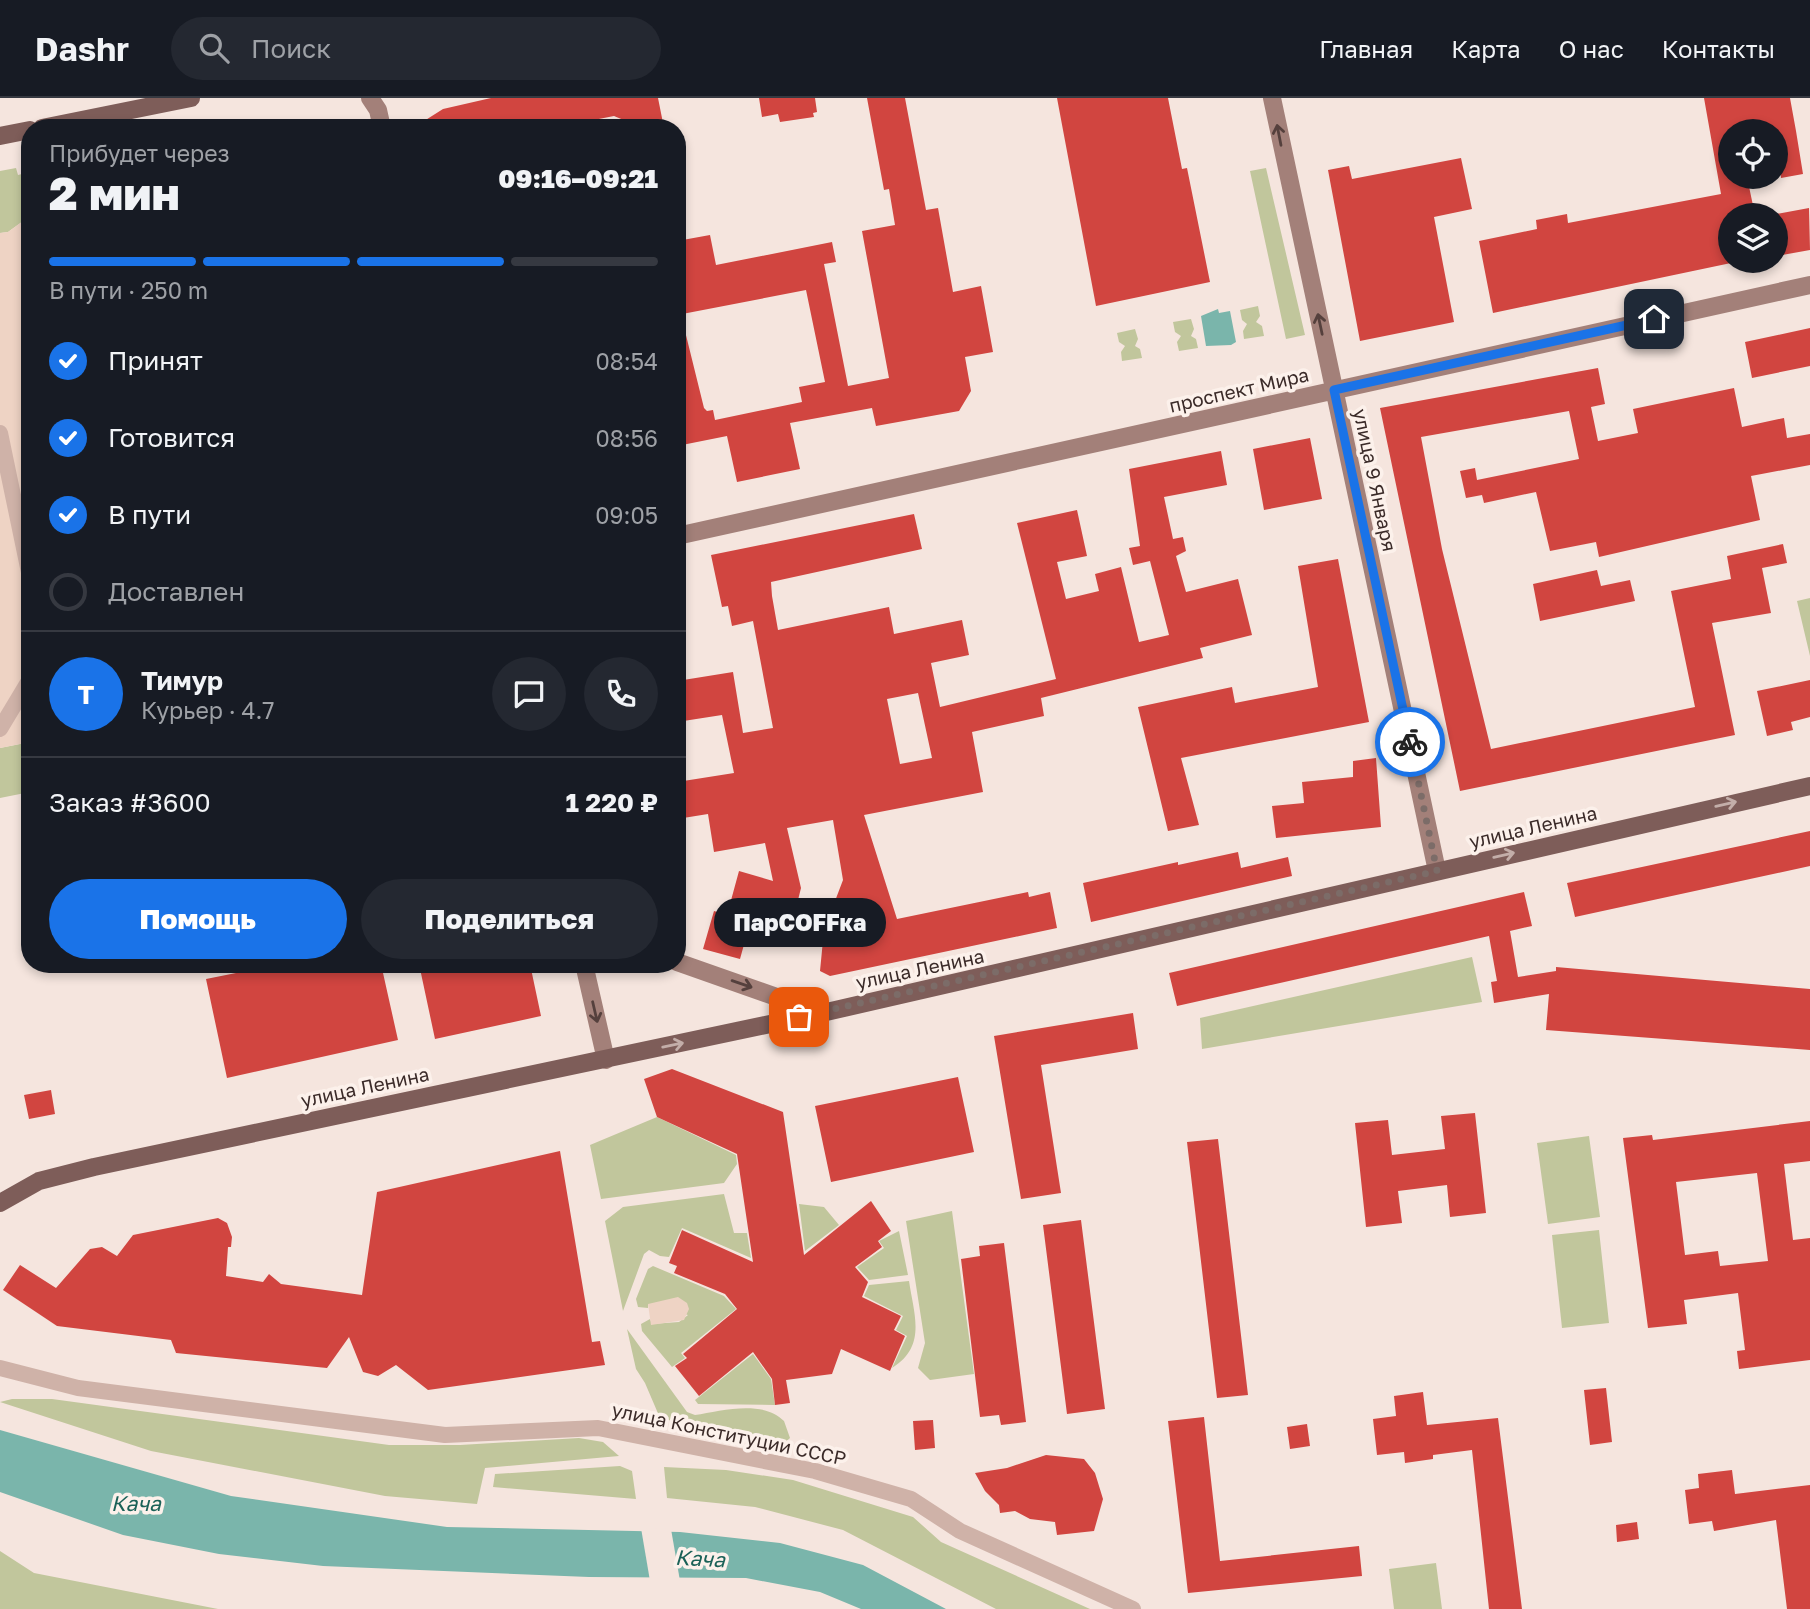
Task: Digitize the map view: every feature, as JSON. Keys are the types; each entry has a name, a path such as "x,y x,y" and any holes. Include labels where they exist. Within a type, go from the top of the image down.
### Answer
{"main road":[{"path":"87,119 191,98"},
{"path":"370,98 380,119"},
{"name":"улица 9 Января","path":"1272,98 1437,871"},
{"path":"0,136 21,132"},
{"name":"проспект Мира","path":"686,534 1810,285"},
{"name":"улица Ленина","path":"0,1203 39,1181 94,1167 822,1013 1810,786"},
{"path":"686,965 822,1013"},
{"path":"586,973 606,1060"}],"street":[{"path":"0,433 21,534"},
{"path":"0,729 21,694"},
{"name":"улица Конституции СССР","path":"0,1368 78,1388 445,1436 598,1428 815,1471 911,1500 960,1531 1070,1578 1133,1609"}],"green space":[{"path":"16,168 18,175 21,174 21,223 8,232 0,233 0,171"},
{"path":"1266,168 1305,335 1286,339 1250,171"},
{"path":"1258,306 1260,316 1256,322 1262,326 1264,336 1244,339 1243,331 1247,324 1242,320 1240,310"},
{"path":"1191,319 1194,329 1191,336 1196,339 1198,348 1179,351 1177,342 1181,336 1175,332 1173,322"},
{"path":"1135,329 1138,339 1135,346 1140,349 1142,358 1122,361 1121,352 1125,346 1119,342 1117,333"},
{"path":"1810,598 1810,656 1797,601"},
{"path":"21,744 21,794 0,798 0,748"},
{"path":"1472,957 1482,1002 1202,1049 1200,1018"},
{"path":"657,1117 736,1155 737,1164 724,1183 601,1199 590,1145"},
{"path":"1589,1136 1600,1217 1548,1224 1537,1143"},
{"path":"724,1194 734,1233 747,1233 751,1258 682,1228 669,1257 649,1250 644,1254 623,1311 605,1221 623,1207"},
{"path":"799,1204 824,1207 839,1225 805,1251"},
{"path":"952,1211 974,1374 930,1380 918,1368 925,1343 906,1221"},
{"path":"1599,1230 1609,1323 1562,1328 1552,1235"},
{"path":"899,1231 908,1275 869,1280 857,1267 884,1248 879,1241"},
{"path":"653,1266 724,1296 736,1309 681,1353 685,1358 672,1367 642,1331 641,1324 650,1319 652,1324 679,1322 688,1315 648,1304 648,1308 638,1307 636,1299 648,1269"},
{"path":"909,1281 916,1329 914,1340 903,1359 892,1368 907,1336 896,1330 903,1316 864,1296 869,1285"},
{"path":"627,1329 687,1412 695,1415 741,1408 764,1410 784,1421 790,1438 780,1447 660,1418 636,1369"},
{"path":"753,1354 771,1379 775,1405 698,1404 695,1400"},
{"path":"12,1399 52,1399 389,1445 460,1445 579,1438 603,1442 619,1456 485,1468 477,1504 385,1496 151,1451 0,1402"},
{"path":"620,1466 632,1471 636,1499 493,1487 495,1474"},
{"path":"664,1467 726,1470 793,1480 913,1517 941,1542 1090,1609 996,1609 843,1530 755,1507 667,1498"},
{"path":"0,1551 34,1573 218,1609 0,1609"},
{"path":"1436,1563 1442,1609 1394,1609 1389,1569"}],"shaded area":[{"path":"21,223 21,744 0,748 0,233 8,232"},
{"path":"678,1297 687,1303 689,1309 684,1320 651,1325 648,1304"}],"water":[{"path":"1218,309 1219,313 1230,311 1236,342 1231,345 1206,346 1201,316"},
{"name":"Кача","path":"0,1430 231,1496 447,1527 680,1532 780,1543 863,1565 946,1609 861,1609 820,1592 746,1578 589,1577 323,1566 219,1554 123,1535 0,1492"}],"pier":[{"path":"641,1528 671,1529 680,1581 650,1581"}],"building":[{"path":"491,98 658,98 662,119 621,119 614,116 599,119 427,119 443,109"},
{"path":"759,98 815,98 817,112 813,113 814,117 780,122 778,114 762,117"},
{"path":"867,98 905,98 926,210 938,208 953,292 981,286 993,352 965,357 971,391 959,411 876,426 872,408 790,423 800,469 737,482 727,436 686,444 686,335 704,408 707,411 713,410 715,420 802,402 799,387 825,382 806,290 686,313 686,239 710,235 716,265 832,242 836,262 824,264 848,386 889,378 862,231 895,225 889,189 884,190"},
{"path":"1057,98 1168,98 1182,169 1187,168 1210,282 1096,306"},
{"path":"1704,98 1790,98 1803,174 1788,177 1788,119 1718,119 1718,177"},
{"path":"1461,158 1472,209 1434,217 1454,322 1360,341 1328,170 1349,166 1352,179"},
{"path":"1720,189 1750,189 1752,203 1718,203 1718,266 1493,313 1479,241 1537,229 1536,220 1567,214 1568,223 1721,194"},
{"path":"1809,208 1810,250 1788,254 1788,212"},
{"path":"1810,328 1810,366 1752,378 1745,342"},
{"path":"1598,368 1605,404 1591,407 1598,441 1638,433 1633,409 1734,388 1742,427 1784,418 1787,438 1810,434 1810,465 1751,476 1760,520 1599,557 1596,542 1550,551 1536,492 1484,503 1482,495 1466,498 1460,471 1475,468 1477,480 1579,459 1569,411 1421,437 1442,549 1491,749 1695,707 1671,591 1731,579 1727,556 1783,544 1787,563 1762,568 1771,613 1712,623 1735,735 1460,791 1380,408"},
{"path":"1310,438 1322,499 1264,510 1253,449"},
{"path":"1221,451 1227,485 1164,497 1173,539 1183,537 1186,551 1176,556 1186,592 1238,579 1252,635 1200,648 1203,658 1041,698 1044,716 972,732 983,792 864,815 897,919 1028,892 1029,897 1050,892 1057,928 830,976 820,971 824,930 843,880 833,820 787,828 801,888 795,912 756,901 740,959 703,949 714,911 727,915 739,871 773,881 765,843 714,852 708,814 686,818 686,781 734,773 722,715 686,721 686,680 733,672 743,733 773,728 753,621 732,626 728,606 722,607 711,555 914,514 922,549 771,582 772,596 778,630 889,607 894,634 962,620 969,655 931,663 940,707 1056,679 1017,523 1077,510 1087,556 1057,562 1066,599 1099,591 1095,574 1121,567 1139,642 1169,635 1150,561 1133,565 1129,548 1140,546 1129,469","holes":["918,693 932,758 900,764 887,699"]},
{"path":"1338,559 1369,722 1181,758 1199,825 1168,831 1138,707 1232,687 1235,703 1318,687 1298,566"},
{"path":"1597,570 1601,586 1630,580 1635,601 1540,621 1533,584"},
{"path":"1810,680 1810,717 1791,722 1793,730 1767,736 1757,691"},
{"path":"1376,758 1381,827 1276,838 1272,806 1304,803 1302,782 1353,777 1353,761"},
{"path":"1810,831 1810,866 1575,917 1567,883"},
{"path":"1238,852 1241,868 1288,857 1292,876 1091,922 1083,883"},
{"path":"1524,892 1532,926 1510,931 1518,977 1556,971 1556,967 1810,989 1810,1050 1546,1030 1549,994 1494,1003 1491,982 1497,981 1489,936 1177,1006 1169,973"},
{"path":"236,973 383,973 398,1040 227,1078 206,979"},
{"path":"421,973 532,973 541,1016 435,1039"},
{"path":"1133,1013 1138,1049 1041,1065 1061,1193 1021,1199 994,1036"},
{"path":"672,1069 783,1112 804,1255 871,1201 891,1231 878,1241 882,1247 855,1267 868,1282 862,1297 901,1316 894,1330 905,1336 890,1371 841,1349 832,1374 786,1380 790,1403 775,1405 772,1379 753,1352 699,1396 675,1366 687,1358 683,1354 737,1309 725,1294 674,1273 677,1266 669,1263 682,1230 753,1262 737,1154 657,1117 644,1079"},
{"path":"958,1077 974,1152 831,1182 815,1106"},
{"path":"51,1090 55,1114 29,1119 24,1095"},
{"path":"1475,1113 1486,1213 1450,1217 1447,1185 1398,1191 1402,1223 1366,1227 1355,1123 1388,1120 1392,1155 1445,1149 1441,1116"},
{"path":"1810,1121 1810,1161 1784,1164 1793,1240 1810,1238 1810,1360 1739,1369 1737,1351 1745,1350 1738,1293 1684,1300 1687,1324 1648,1328 1623,1138 1652,1135 1653,1140","holes":["1757,1173 1768,1261 1720,1266 1718,1251 1685,1255 1676,1182"]},
{"path":"1218,1139 1248,1395 1217,1398 1187,1142"},
{"path":"560,1151 592,1342 600,1341 605,1365 428,1390 396,1365 378,1376 363,1372 349,1337 327,1368 176,1353 171,1340 57,1326 3,1290 20,1265 56,1288 90,1249 102,1247 117,1256 133,1235 218,1218 227,1223 232,1237 231,1247 228,1247 226,1276 263,1282 269,1274 281,1284 362,1295 377,1192"},
{"path":"1081,1220 1105,1409 1067,1414 1043,1225"},
{"path":"1004,1243 1026,1422 1001,1425 999,1415 980,1417 961,1259 980,1256 979,1246"},
{"path":"1606,1388 1612,1442 1590,1445 1584,1390"},
{"path":"1423,1392 1427,1425 1498,1418 1522,1609 1489,1609 1472,1450 1433,1455 1433,1459 1405,1463 1404,1452 1377,1455 1373,1419 1396,1416 1394,1396"},
{"path":"1204,1417 1220,1561 1359,1546 1362,1576 1188,1593 1168,1421"},
{"path":"933,1420 935,1448 915,1450 913,1421"},
{"path":"1307,1424 1310,1446 1290,1449 1287,1427"},
{"path":"1046,1455 1084,1459 1095,1473 1103,1499 1094,1531 1057,1535 1055,1522 1030,1519 1015,1511 1000,1513 999,1505 985,1491 975,1473 1007,1468"},
{"path":"1732,1470 1735,1494 1810,1485 1810,1609 1787,1609 1776,1520 1714,1531 1712,1521 1689,1524 1685,1490 1699,1488 1698,1474"},
{"path":"1637,1522 1639,1539 1617,1542 1616,1525"}],"way so far":[{"path":"799,1017 1077,956 1437,871 1410,742"}],"place":[{"name":"ПарCOFFка","path":"799,1017"}],"route":[{"path":"1410,742 1334,390 1654,319"}]}
